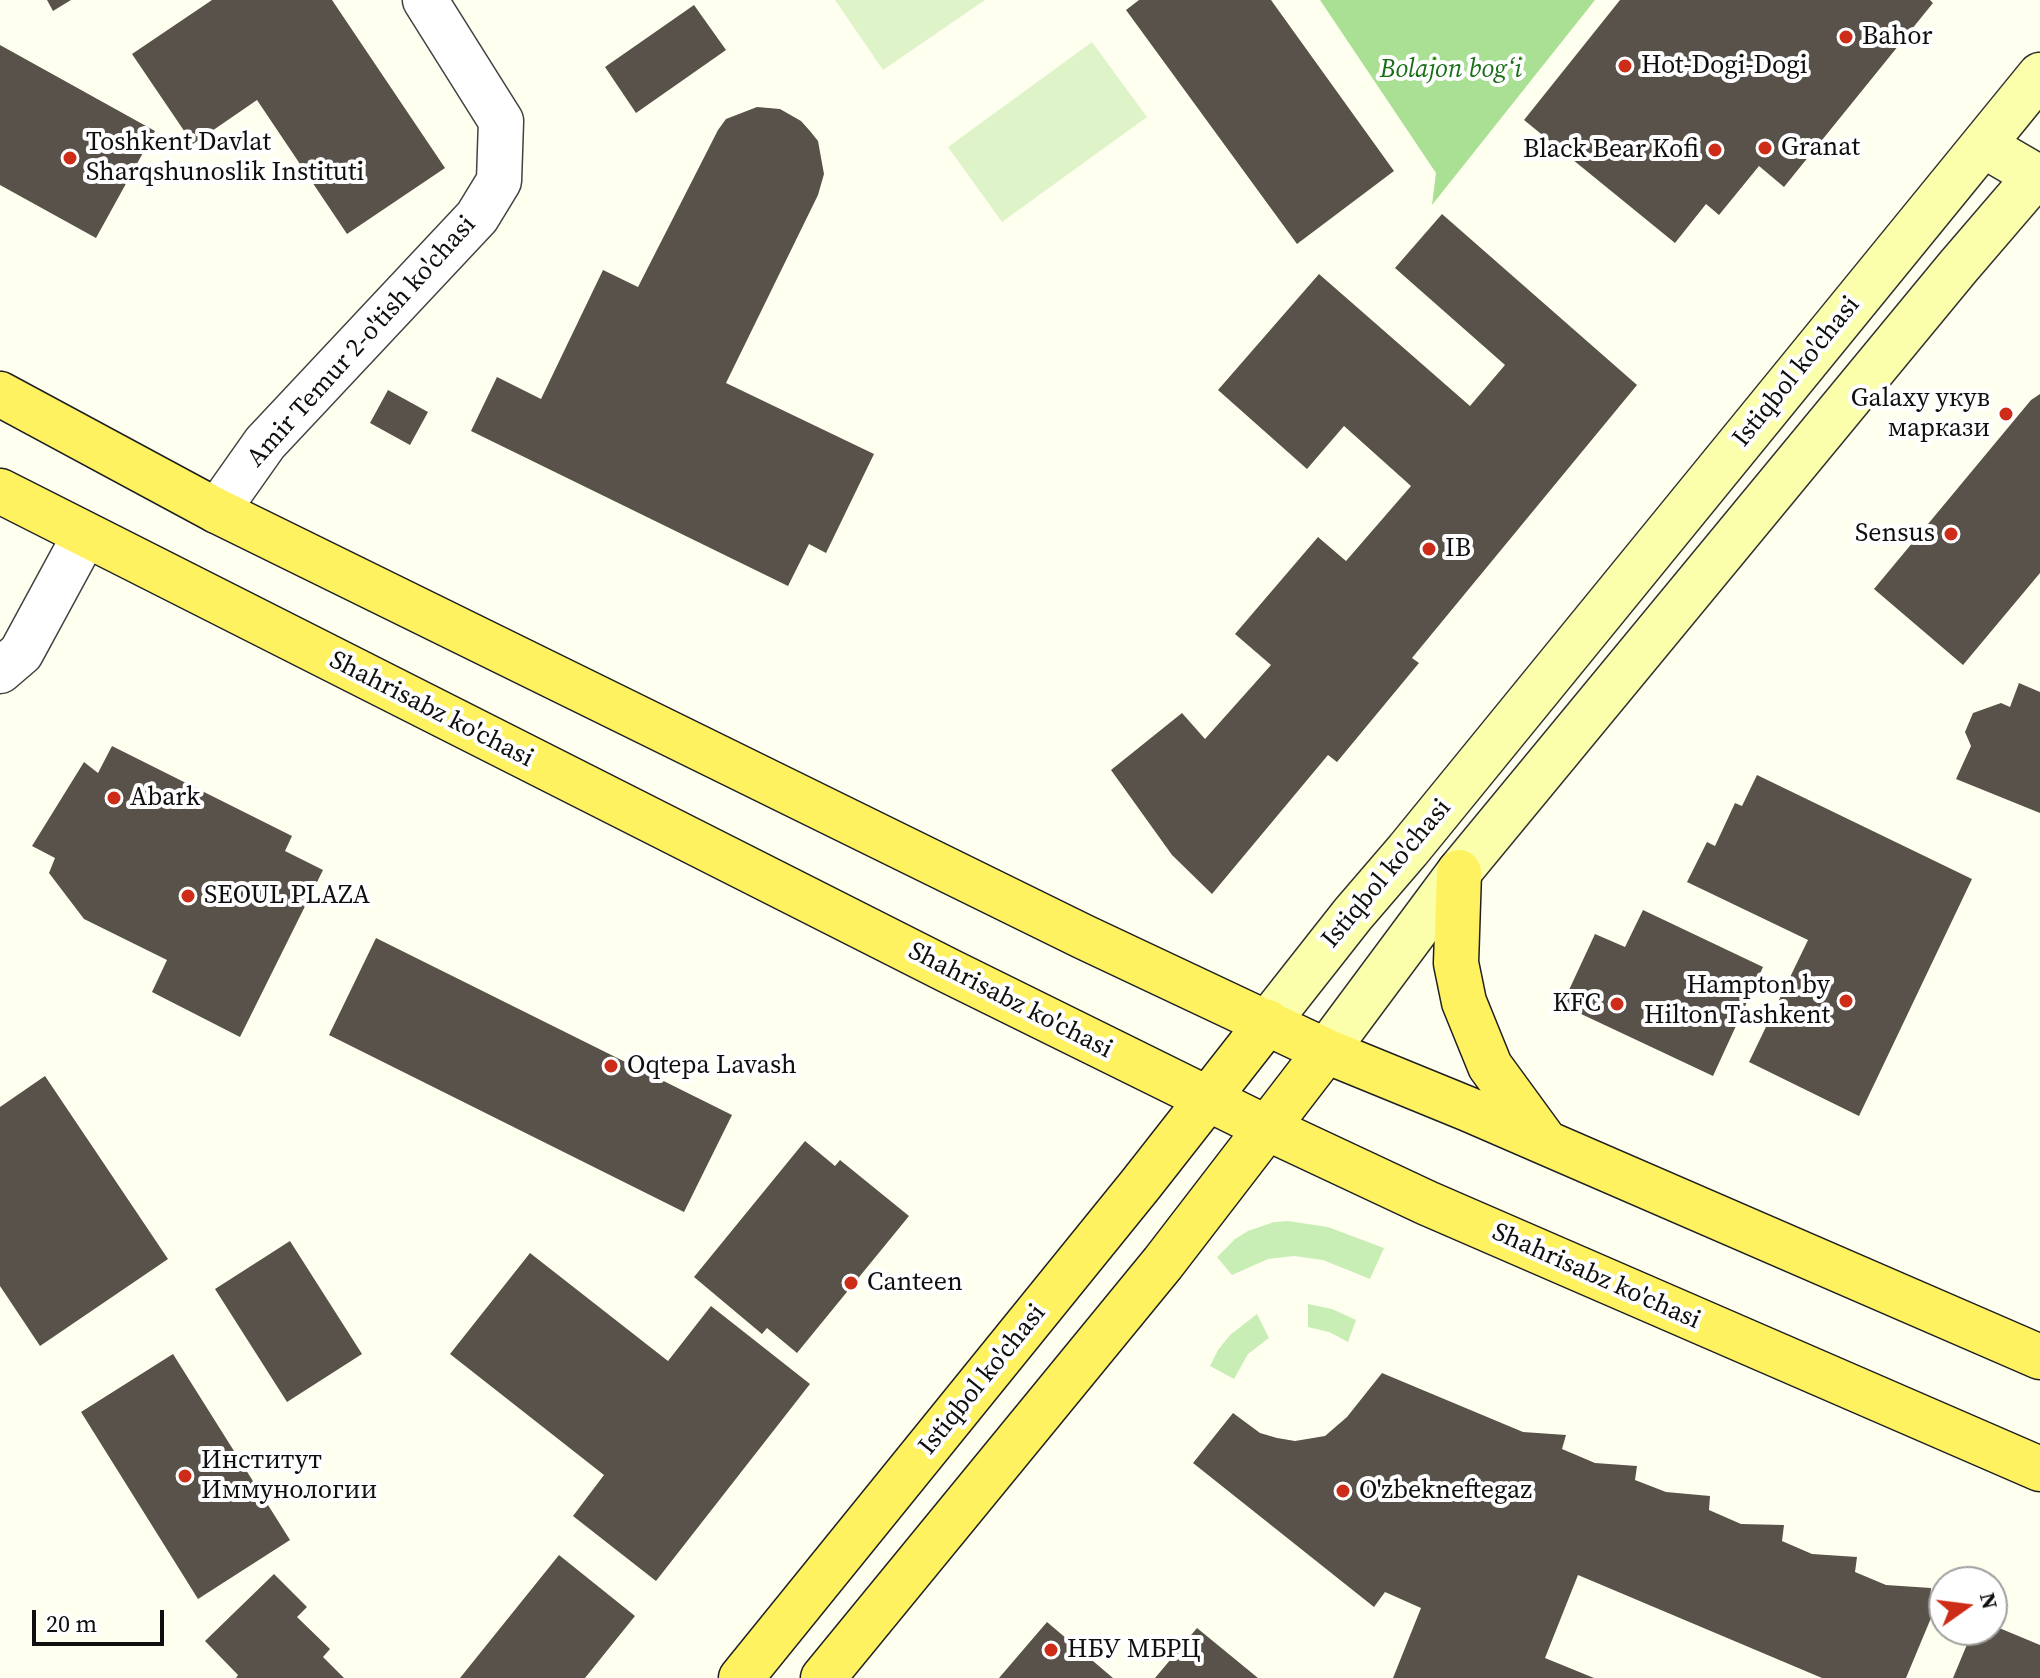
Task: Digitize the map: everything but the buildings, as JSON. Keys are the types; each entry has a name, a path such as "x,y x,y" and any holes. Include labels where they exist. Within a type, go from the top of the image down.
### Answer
{"main road":[{"path":"0,394 217,511 1084,937 1326,1051 1545,1142 2040,1357"},
{"name":"Shahrisabz ko'chasi","path":"0,491 1208,1100 1427,1203 2040,1469"},
{"path":"1459,872 1456,963 1464,1002 1490,1066 1545,1142"},
{"name":"Istiqbol ko'chasi","path":"741,1678 1268,1022"},
{"name":"Istiqbol ko'chasi","path":"823,1678 1153,1275 1326,1051"}],"street":[{"name":"Amir Temur 2-o'tish ko'chasi","path":"217,511 265,443 477,217 499,181 501,121 425,0"},
{"name":"Istiqbol ko'chasi","path":"1268,1022 2040,75"},
{"path":"1983,145 2038,177"},
{"name":"Istiqbol ko'chasi","path":"1326,1051 1459,872 1958,267 2038,177"},
{"path":"0,671 21,653 85,535"}],"green space":[{"path":"835,0 985,0 883,70"},
{"name":"Bolajon bog‘i","path":"1320,0 1595,0 1432,205 1436,173"},
{"path":"1092,42 1147,117 1002,222 948,147"},
{"path":"1274,1222 1328,1227 1384,1248 1370,1279 1323,1260 1294,1256 1268,1259 1232,1275 1217,1257 1248,1231"},
{"path":"1308,1304 1332,1309 1356,1320 1348,1342 1329,1332 1308,1327"},
{"path":"1257,1314 1269,1338 1248,1354 1234,1379 1210,1366 1230,1335"}],"place":[{"name":"Bahor","path":"1846,37"},
{"name":"Hot-Dogi-Dogi","path":"1625,66"},
{"name":"Granat","path":"1765,148"},
{"name":"Black Bear Kofi","path":"1715,150"},
{"name":"Toshkent Davlat Sharqshunoslik Instituti","path":"70,158"},
{"name":"Galaxy укув маркази","path":"2006,414"},
{"name":"Sensus","path":"1951,534"},
{"name":"IB","path":"1429,549"},
{"name":"Abark","path":"114,798"},
{"name":"SEOUL PLAZA","path":"188,896"},
{"name":"Hampton by Hilton Tashkent","path":"1846,1001"},
{"name":"KFC","path":"1617,1004"},
{"name":"Oqtepa Lavash","path":"611,1066"},
{"name":"Canteen","path":"851,1283"},
{"name":"Институт Иммунологии","path":"185,1476"},
{"name":"O'zbekneftegaz","path":"1343,1491"},
{"name":"НБУ МБРЦ","path":"1051,1650"}]}
